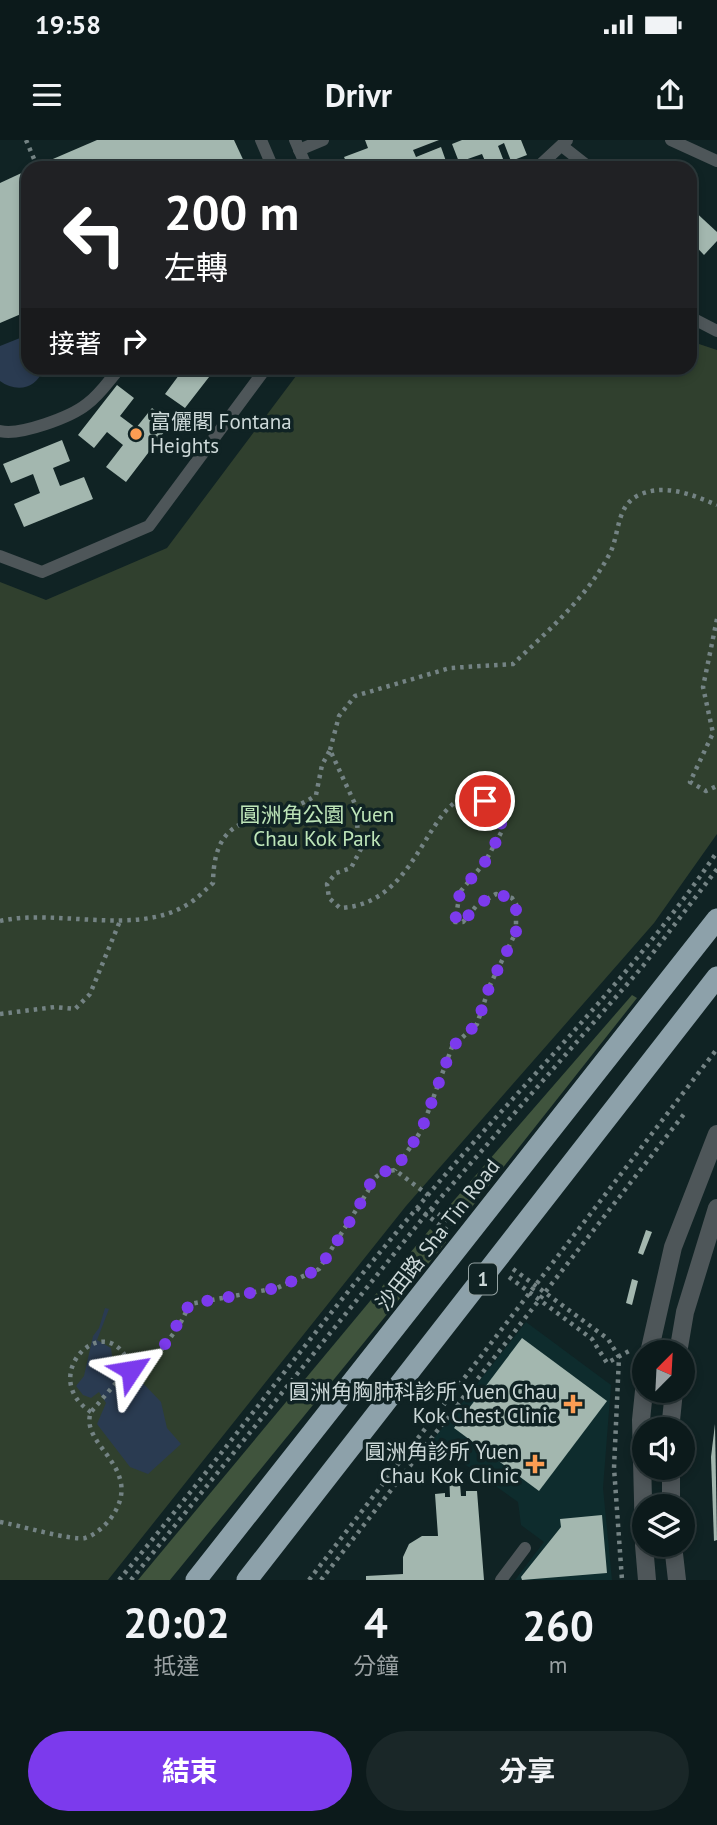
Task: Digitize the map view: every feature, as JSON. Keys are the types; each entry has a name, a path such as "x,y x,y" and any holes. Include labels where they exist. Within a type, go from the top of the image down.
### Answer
{"highway":[{"name":"沙田路 Sha Tin Road","path":"196,1580 717,919"},
{"name":"1","path":"247,1580 717,977"}],"street":[{"path":"652,1340 670,1256 693,1189 717,1134"},
{"path":"680,1340 685,1312 717,1209"},
{"path":"643,1404 641,1420 643,1494"},
{"path":"645,1557 647,1580"},
{"path":"674,1557 677,1580"}],"lane":[{"path":"261,140 270,161"},
{"path":"297,145 323,140"},
{"path":"671,140 717,161"},
{"path":"545,161 564,143 583,161"},
{"path":"697,321 717,331"},
{"path":"0,431 20,432 80,409 93,399 114,375"},
{"path":"0,556 42,572 149,526 261,375"},
{"path":"501,1580 525,1548"}],"path":[{"path":"26,140 35,161"},
{"path":"0,920 57,918 120,921 170,913 189,904 213,883 213,861 227,831 242,822 300,806 316,795 322,765 330,750 340,716 355,696 450,668 513,664 566,613 610,554 623,509 637,496 655,490 678,491 717,505"},
{"path":"717,619 703,687 713,733 690,782 706,791 717,786"},
{"path":"330,750 355,804 358,833 363,845 351,868 336,873 329,880 327,892 332,903 340,908 351,907 387,892 454,800 475,795 498,814 503,829 485,862 460,892 455,922 463,922 477,905 496,894 512,898 516,904 516,933 490,985 477,1024 452,1047 421,1131 395,1170"},
{"path":"119,1580 195,1490 417,1208 648,944 717,852"},
{"path":"131,1580 426,1214 643,966 717,869"},
{"path":"0,1014 55,1007 75,1009 90,994 120,921"},
{"path":"309,1580 717,1049"},
{"path":"321,1580 684,1114"},
{"path":"0,1522 85,1538 109,1522 120,1504 124,1488 101,1442 91,1431 91,1412 121,1377 156,1357 179,1326 190,1304 277,1288 319,1269 356,1212 373,1178 380,1172 395,1170 428,1195"},
{"path":"417,1208 450,1233"},
{"path":"431,1209 454,1225"},
{"path":"506,1264 608,1339 619,1357 614,1468 622,1580"},
{"path":"500,1271 593,1339 607,1363 629,1351"},
{"path":"91,1412 76,1397 71,1383 73,1359 103,1341 122,1349 131,1370"}],"shaded area":[{"path":"21,338 21,375 40,375 36,381 19,388 0,381 0,346"},
{"path":"105,1308 109,1309 97,1340 111,1348 112,1356 108,1368 126,1383 137,1377 161,1402 167,1428 181,1444 148,1474 130,1467 97,1424 106,1403 99,1392 91,1398 83,1395 76,1386 84,1376 93,1336 99,1328"},
{"name":"圓洲角診所 Yuen Chau Kok Clinic","path":"526,1322 611,1385 603,1488 612,1580 515,1580 544,1542 521,1525 518,1502 432,1441"}],"green space":[{"name":"圓洲角公園 Yuen Chau Kok Park","path":"697,343 717,350 717,834 654,923 406,1206 108,1580 0,1580 0,582 46,600 167,548 297,375 697,375"},
{"path":"632,995 637,998 464,1217 450,1205"},
{"path":"430,1229 446,1242 170,1580 138,1580"}],"building":[{"path":"97,140 234,140 244,161 48,161"},
{"path":"365,140 439,140 413,150 416,157 441,147 446,161 346,161 344,157 368,148"},
{"path":"462,140 521,140 527,155 511,161 504,143 498,146 504,161 485,161 482,154 459,161 452,144"},
{"path":"21,173 21,314 0,323 0,183"},
{"path":"697,213 717,232 717,241 704,255 697,248"},
{"path":"179,375 211,375 185,408 165,394"},
{"name":"富儷閣 Fontana Heights","path":"117,385 134,398 120,416 136,428 152,408 171,423 126,482 106,467 123,445 107,432 94,448 78,435"},
{"path":"62,440 70,461 53,468 60,486 84,477 93,499 24,527 14,504 40,493 33,474 11,483 3,464"},
{"path":"646,1230 652,1232 643,1255 638,1253"},
{"path":"632,1279 638,1281 632,1305 626,1303"},
{"path":"522,1338 607,1401 539,1491 454,1428"},
{"path":"715,1424 717,1540 714,1541 711,1457"},
{"path":"449,1471 459,1471 461,1496 466,1496 466,1491 477,1491 484,1580 366,1580 366,1576 403,1574 403,1557 409,1544 422,1536 438,1536 435,1494 445,1493 445,1497 450,1497"},
{"path":"602,1515 607,1573 522,1580 521,1577 561,1527 560,1519"}],"place":[{"name":"富儷閣 Fontana Heights","path":"136,434"},
{"name":"圓洲角胸肺科診所 Yuen Chau Kok Chest Clinic","path":"573,1404"},
{"name":"圓洲角診所 Yuen Chau Kok Clinic","path":"535,1464"}],"route":[{"path":"131,1370 156,1357 179,1326 190,1304 277,1288 319,1269 356,1212 373,1178 380,1172 395,1170 421,1131 452,1047 477,1024 490,985 516,933 516,904 512,898 503,894 496,894 477,905 463,922 455,922 460,892 485,862 503,829 498,814 485,801"}]}
